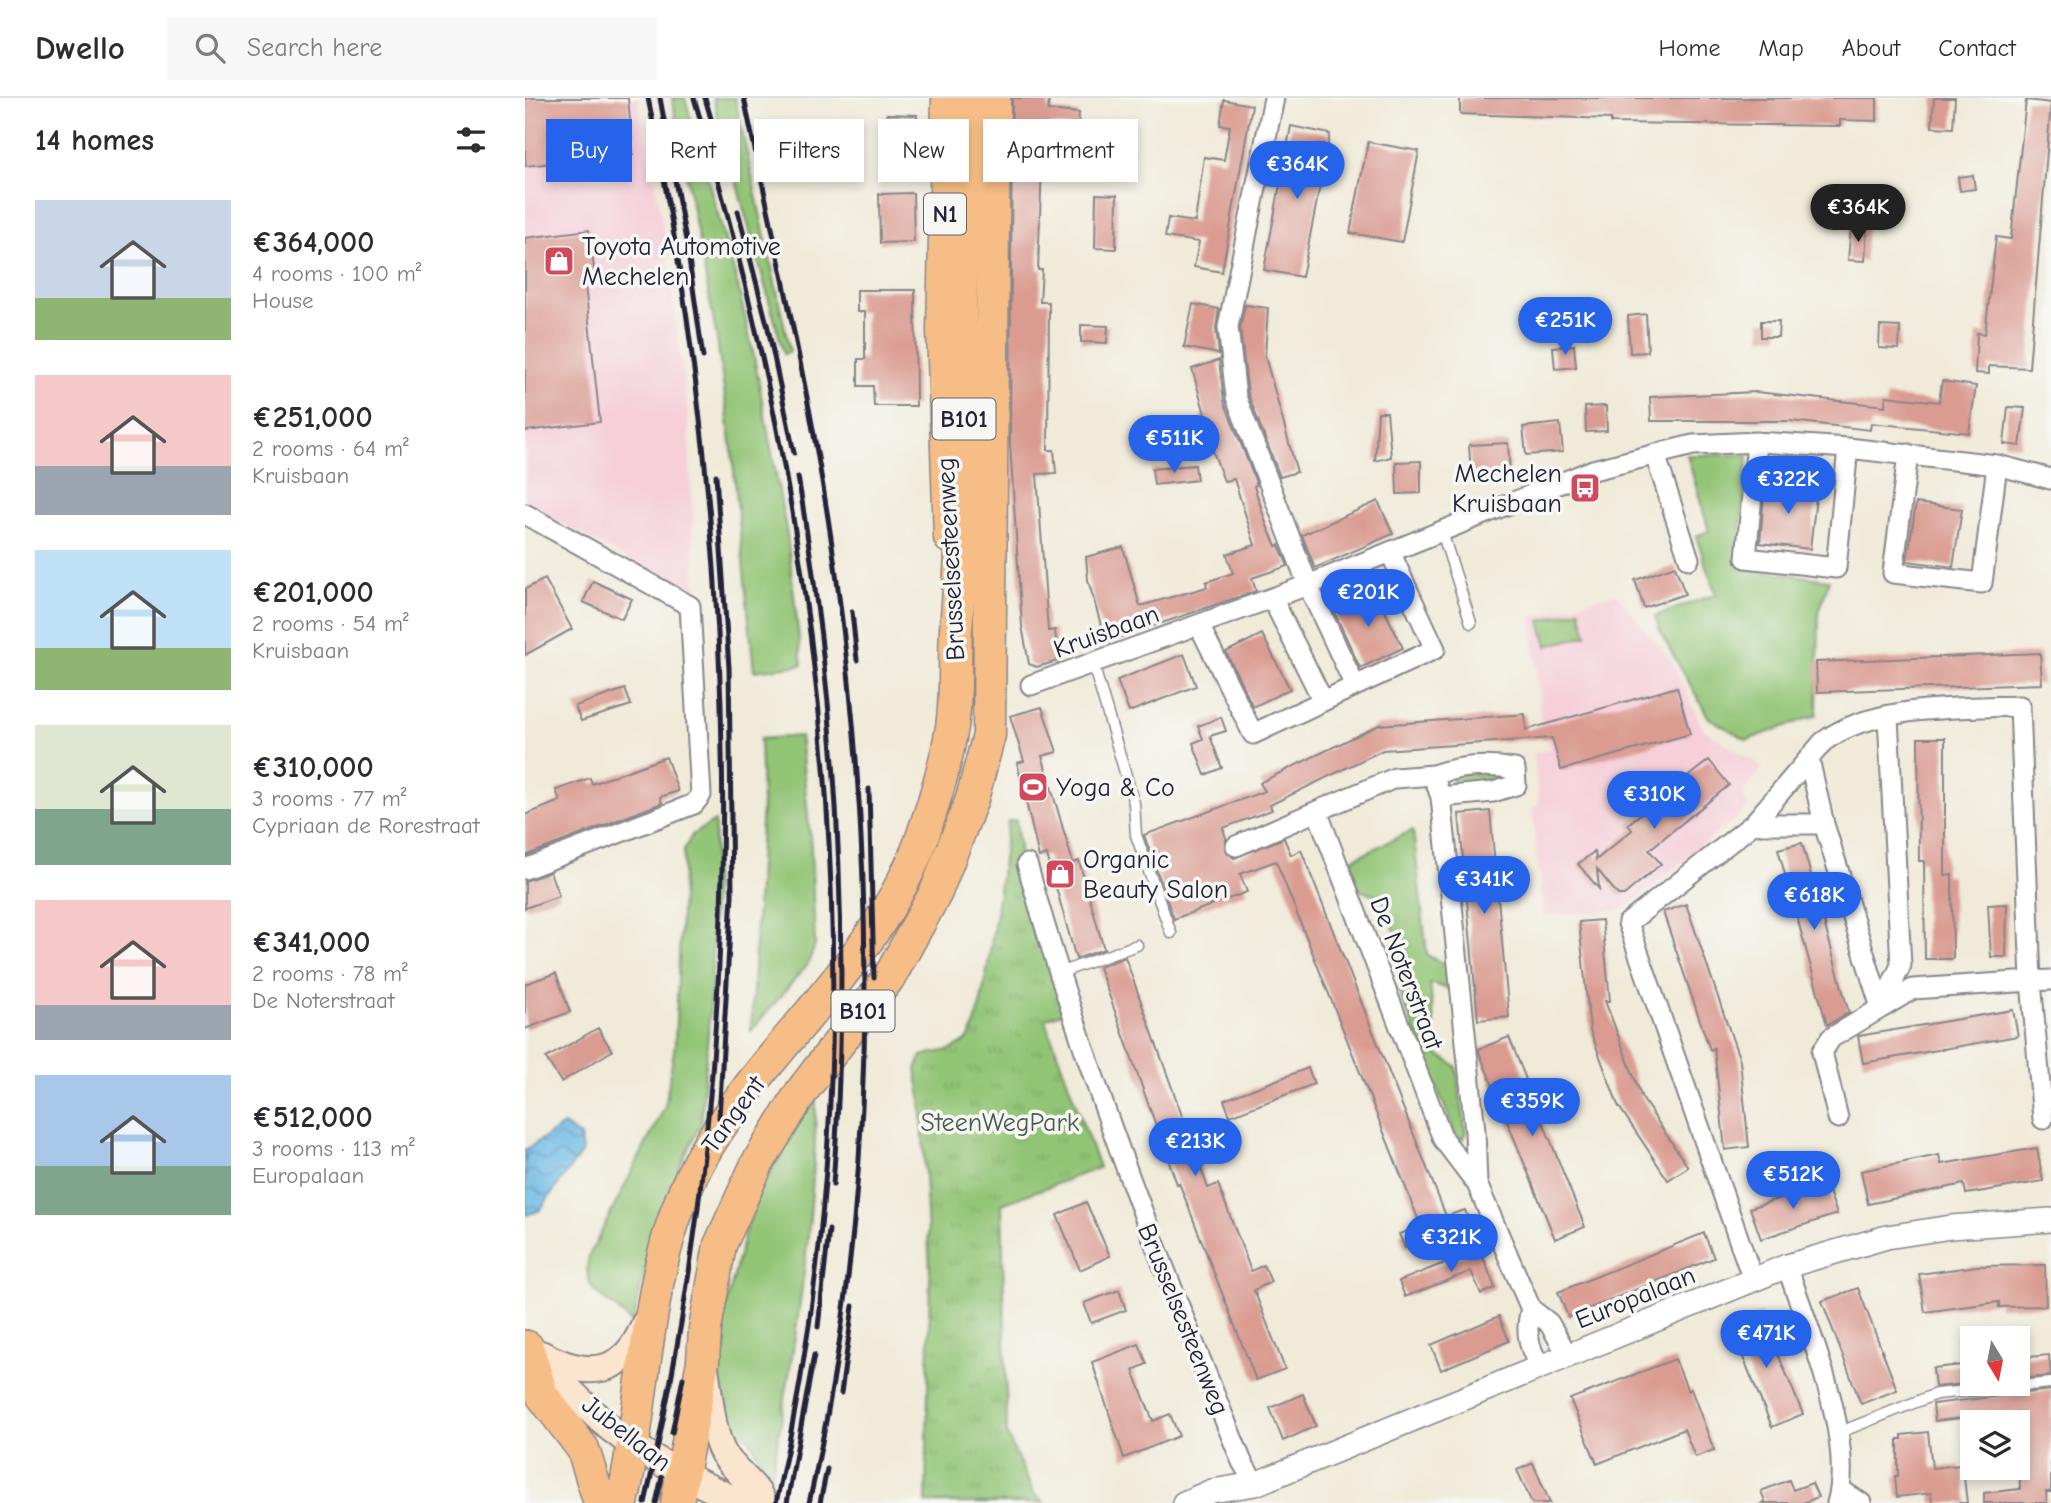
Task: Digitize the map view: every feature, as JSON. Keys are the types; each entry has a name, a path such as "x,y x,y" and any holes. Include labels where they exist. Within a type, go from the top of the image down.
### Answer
{"highway":[{"name":"B101","path":"956,634 960,584 964,408 960,313 966,98"},
{"name":"Brusselsesteenweg","path":"981,766 989,735 992,699 990,425 994,98"},
{"name":"Brusselsesteenweg","path":"944,767 952,726 956,634"},
{"name":"Tangent","path":"680,1489 703,1361 716,1257 757,1164 802,1091 890,976 936,892 955,846 981,766"},
{"name":"Tangent","path":"622,1503 635,1446 654,1300 672,1226 700,1161 732,1111 854,960 888,906 914,859 944,767"},
{"path":"526,1345 542,1395 583,1449 600,1503"}],"main road":[{"name":"Brusselsesteenweg","path":"947,98 942,330 950,585 956,634"},
{"path":"526,1345 566,1366 596,1368 617,1363 627,1357 637,1344 654,1300"},
{"name":"Jubellaan","path":"526,1345 610,1427 635,1446 680,1489 741,1503"},
{"path":"703,1361 720,1447 740,1475 759,1494 763,1503"}],"street":[{"path":"1274,98 1228,327 1236,397 1308,585 1355,686"},
{"path":"1757,442 1746,558 1836,568 1849,448"},
{"name":"Kruisbaan","path":"1031,685 1308,585 1593,470 1693,444 1757,442 1849,448 1997,465 2051,479"},
{"path":"1655,454 1689,559"},
{"path":"1908,454 1893,573 1982,583 1997,465"},
{"path":"525,514 690,606 701,795 694,804 525,869"},
{"name":"Kruisbaan","path":"1199,625 1253,734 1435,649 1390,552"},
{"path":"1272,598 1323,701"},
{"path":"1753,1280 1628,923 1753,824 1835,733 1853,724 1920,710 2020,706 2031,981 2043,1119"},
{"path":"1881,1008 1901,965 1888,718"},
{"path":"1809,759 1824,824 1881,1008"},
{"path":"1235,846 1395,778 1495,765 1515,769 1516,785 1493,792 1441,797"},
{"name":"De Noterstraat","path":"1433,775 1441,797 1475,1131 1477,1184"},
{"name":"De Noterstraat","path":"1317,811 1443,1139 1477,1184 1531,1309 1549,1323 1567,1354"},
{"path":"1753,824 1824,824"},
{"name":"Brusselsesteenweg","path":"1027,864 1058,974 1127,1178 1239,1456 1258,1494"},
{"path":"1838,1118 1822,1052 1831,1038 1913,989 2051,980"},
{"name":"Europalaan","path":"1231,1503 1258,1494 1539,1365 1787,1266 1887,1237 1951,1227 2051,1220"},
{"path":"1787,1266 1836,1415 1839,1496 1861,1503"},
{"name":"De Noterstraat","path":"1531,1309 1526,1326 1531,1351 1539,1365"},
{"name":"Europalaan","path":"1184,1503 1212,1491 1258,1494"}],"lane":[{"path":"1442,532 1471,623"},
{"path":"1093,664 1133,803 1136,835 1171,933"},
{"path":"1058,974 1137,945"},
{"path":"1838,1433 1936,1394 2051,1383"}],"shaded area":[{"path":"525,98 638,98 646,139 646,182 654,182 665,236 688,417 696,596 525,504"},
{"path":"1616,593 1671,660 1703,729 1763,768 1743,792 1748,808 1625,909 1543,916 1532,807 1539,806 1534,754 1550,749 1541,724 1532,617"}],"green space":[{"path":"672,98 685,98 691,119 676,119"},
{"path":"713,98 735,98 740,119 719,119"},
{"path":"740,121 790,352 784,354 736,182 740,182"},
{"path":"688,182 709,182 738,286 787,534 802,665 754,671 731,442 717,339"},
{"path":"1687,455 1748,455 1737,567 1829,580 1819,613 1817,715 1747,740 1709,718 1662,635 1655,616 1716,594 1696,536 1709,531"},
{"path":"1580,610 1587,635 1547,646 1540,621"},
{"path":"800,736 811,847 815,945 808,964 751,1031 762,802 760,739"},
{"path":"1461,773 1496,775 1496,781 1462,790 1453,786 1452,778"},
{"name":"SteenWegPark","path":"1016,820 1022,876 1065,1012 1045,1019 1099,1168 1002,1204 1007,1435 1034,1494 1044,1503 926,1503 930,1273 921,1097 916,1069 922,1056 962,1044 974,1027 987,972 1008,821"},
{"path":"715,821 711,994 701,1123 681,1164 653,1237 632,1325 593,1289 587,1270 589,1256 665,1107 675,1044 684,850 692,835"},
{"path":"1413,830 1427,955 1446,965 1449,989 1430,983 1437,1054 1456,1066 1466,1132 1462,1140 1456,1136 1399,991 1416,990 1382,896 1360,891 1348,861"},
{"path":"816,1100 812,1195 802,1289 771,1477 752,1444 740,1431 723,1429 716,1366 725,1311 744,1235 758,1194 809,1107"}],"water":[{"path":"564,1125 580,1137 582,1152 539,1211 526,1215 525,1150"}],"building":[{"path":"525,98 628,98 630,119 546,119 546,164 525,166"},
{"path":"1012,98 1049,98 1048,110 1079,113 1079,119 1012,119"},
{"path":"1460,98 1877,98 1877,121 1840,120 1840,126 1611,123 1611,119 1460,114"},
{"path":"1934,98 1955,98 1953,128 1932,127"},
{"path":"1224,100 1252,105 1222,272 1194,267 1199,242 1165,237 1168,218 1195,222 1204,157 1224,160 1230,126 1220,125"},
{"path":"2026,100 2051,103 2029,368 1989,366 1989,374 1975,373 1977,333 1985,334 1996,237 2011,239"},
{"path":"887,114 917,115 917,119 887,119"},
{"path":"1291,126 1330,134 1302,277 1264,270"},
{"path":"1368,142 1419,151 1402,242 1350,233"},
{"path":"1973,175 1975,189 1960,191 1958,177"},
{"path":"1012,182 1041,182 1038,270 1042,270 1040,302 1049,302 1048,450 1054,450 1056,473 1037,474 1048,631 1055,630 1058,661 1037,667 1029,664 1022,626 1010,444"},
{"path":"913,193 914,242 880,243 879,194"},
{"path":"1096,194 1117,195 1116,249 1095,248"},
{"path":"1851,226 1867,227 1865,261 1848,260"},
{"path":"589,230 596,284 585,285 600,422 525,431 525,238"},
{"path":"857,290 915,290 916,406 874,406 873,386 858,386 858,359 865,359 865,312 857,312"},
{"path":"1193,304 1219,309 1216,328 1219,354 1184,347"},
{"path":"1245,305 1268,308 1265,356 1297,472 1280,477 1248,394 1240,328"},
{"path":"1646,314 1648,352 1630,353 1628,316"},
{"path":"1761,321 1779,321 1778,337 1761,337"},
{"path":"1081,325 1108,326 1107,343 1081,342"},
{"path":"1880,326 1900,327 1899,349 1879,348"},
{"path":"1574,345 1576,367 1555,369 1553,347"},
{"path":"1219,360 1224,401 1257,485 1254,486 1267,526 1288,566 1252,578 1256,591 1106,642 1088,580 1086,557 1123,547 1140,606 1207,587 1206,582 1233,573 1227,554 1255,545 1234,479 1224,481 1200,416 1205,414 1192,369"},
{"path":"1942,381 1976,386 1969,433 1871,423 1870,430 1791,421 1651,421 1650,397 1756,392 1885,406 1886,396 1939,402"},
{"path":"1606,406 1607,431 1586,432 1585,407"},
{"path":"2008,407 2025,408 2020,446 2004,444"},
{"path":"1378,412 1387,412 1391,457 1375,461"},
{"path":"1560,423 1563,452 1526,455 1523,427"},
{"path":"1508,443 1510,473 1471,475 1469,445"},
{"path":"1421,461 1421,493 1397,494 1396,462"},
{"path":"1195,465 1197,480 1154,485 1152,469"},
{"path":"1765,483 1817,489 1810,549 1760,543"},
{"path":"1378,501 1393,534 1315,568 1302,535"},
{"path":"1916,503 1962,509 1953,567 1907,561"},
{"path":"1675,566 1685,594 1644,608 1635,580"},
{"path":"545,579 572,629 525,655 525,589"},
{"path":"593,581 632,599 622,619 583,602"},
{"path":"1374,589 1403,648 1360,668 1333,609"},
{"path":"1262,634 1290,689 1253,707 1226,652"},
{"path":"2040,653 2042,684 1817,692 1816,662"},
{"path":"1184,654 1196,686 1129,712 1117,680"},
{"path":"1677,687 1690,734 1561,770 1552,738 1383,750 1270,805 1272,810 1223,828 1225,850 1234,858 1284,838 1291,855 1301,850 1446,1216 1465,1210 1470,1224 1405,1248 1399,1234 1421,1226 1276,861 1240,874 1247,892 1174,919 1144,835 1265,791 1260,783 1263,781 1379,725 1525,714 1526,730"},
{"path":"625,689 631,705 581,721 575,706"},
{"path":"1042,707 1057,752 1042,756 1073,863 1079,861 1104,949 1076,959 1047,855 1039,857 1017,763 1024,761 1010,716"},
{"path":"1221,717 1226,731 1210,736 1222,768 1205,775 1193,743 1203,739 1198,726"},
{"path":"1918,738 1945,738 1945,875 1952,875 1953,959 1925,959 1924,861 1919,861"},
{"path":"666,757 678,791 660,797 662,803 525,856 525,815 560,801 556,790 590,778 592,784"},
{"path":"1709,760 1729,785 1649,850 1661,864 1624,895 1618,895 1597,869 1599,889 1578,864 1595,851 1596,860 1632,830 1628,824"},
{"path":"1490,811 1509,1017 1478,1020 1459,814"},
{"path":"1802,843 1849,1013 1827,1025 1778,849"},
{"path":"550,872 559,896 525,908 525,881"},
{"path":"1686,904 1740,1061 1749,1147 1725,1150 1714,1048 1710,1050 1663,912"},
{"path":"2007,904 2006,957 1991,957 1988,905"},
{"path":"1602,920 1610,1001 1605,1001 1642,1098 1688,1167 1668,1180 1618,1105 1590,1030 1579,922"},
{"path":"1125,957 1208,1188 1218,1184 1251,1271 1264,1265 1271,1282 1254,1290 1285,1369 1256,1380 1179,1183 1177,1184 1099,967"},
{"path":"556,973 570,1012 525,1029 525,984"},
{"path":"2013,1010 2018,1036 1863,1063 1858,1036"},
{"path":"598,1028 612,1051 561,1082 546,1058"},
{"path":"1509,1037 1585,1227 1555,1239 1479,1052 1479,1049"},
{"path":"1308,1068 1314,1084 1230,1116 1224,1100"},
{"path":"2037,1148 2043,1181 1966,1194 1964,1184 1868,1204 1861,1171 1939,1155 1941,1164"},
{"path":"1826,1183 1837,1214 1761,1239 1750,1208"},
{"path":"1086,1202 1110,1256 1080,1270 1057,1215"},
{"path":"1704,1233 1714,1258 1568,1317 1558,1292"},
{"path":"1480,1249 1495,1288 1481,1294 1471,1271 1405,1297 1399,1281"},
{"path":"2045,1265 2046,1306 1999,1307 1999,1302 1925,1312 1919,1274 1977,1266"},
{"path":"1858,1288 1897,1390 1861,1404 1822,1301"},
{"path":"1119,1290 1126,1310 1091,1323 1084,1303"},
{"path":"1761,1313 1803,1414 1772,1427 1730,1326"},
{"path":"1499,1316 1509,1341 1441,1370 1431,1345"},
{"path":"1139,1344 1147,1364 1133,1370 1153,1421 1170,1414 1179,1436 1124,1458 1092,1362"},
{"path":"2049,1355 2051,1376 2030,1378 2030,1357"},
{"path":"1675,1359 1688,1391 1691,1389 1714,1450 1695,1457 1684,1429 1597,1464 1570,1399"},
{"path":"1960,1365 1960,1384 1935,1387 1933,1368"},
{"path":"2051,1390 2051,1492 2046,1492 2047,1503 1984,1503 1984,1493 2020,1489 2020,1480 2030,1480 2030,1410 1960,1410 1960,1418 1935,1421 1933,1404 2000,1396 2030,1396 2030,1392"},
{"path":"1303,1394 1316,1426 1283,1441 1270,1408"},
{"path":"1928,1432 1932,1468 1960,1465 1960,1480 1964,1480 1967,1503 1932,1503 1931,1493 1897,1497 1895,1476 1898,1476 1898,1439 1902,1439 1902,1435"},
{"path":"1533,1463 1550,1503 1532,1503 1517,1470"},
{"path":"1789,1480 1793,1490 1812,1483 1818,1497 1803,1503 1762,1503 1765,1501 1761,1491"}],"railway":[{"path":"645,1503 680,1330 704,1155 718,979 723,801 717,624 703,447 680,271 648,98"},
{"path":"660,98 687,246 703,357"},
{"path":"694,98 741,269 780,443 808,619 826,796 833,974 827,1152 809,1328 776,1503"},
{"path":"705,98 711,119"},
{"path":"744,98 795,339 828,520 850,696 860,811 864,1044 859,1160 848,1275 832,1390 809,1503"},
{"path":"738,211 768,328 794,453"},
{"path":"716,475 729,668 732,895 719,1118"},
{"path":"798,477 823,653 837,830 841,1007 833,1185"},
{"path":"852,612 857,660"},
{"path":"869,789 874,978"},
{"path":"818,1327 829,1230"},
{"path":"841,1393 853,1306"},
{"path":"787,1503 814,1355"},
{"path":"672,1433 683,1378"},
{"path":"820,1503 827,1469"},
{"path":"656,1503 662,1477"}],"place":[{"name":"Toyota Automotive Mechelen","path":"559,261"},
{"name":"Mechelen Kruisbaan","path":"1585,488"},
{"name":"Yoga & Co","path":"1033,787"},
{"name":"Organic Beauty Salon","path":"1060,874"}]}
